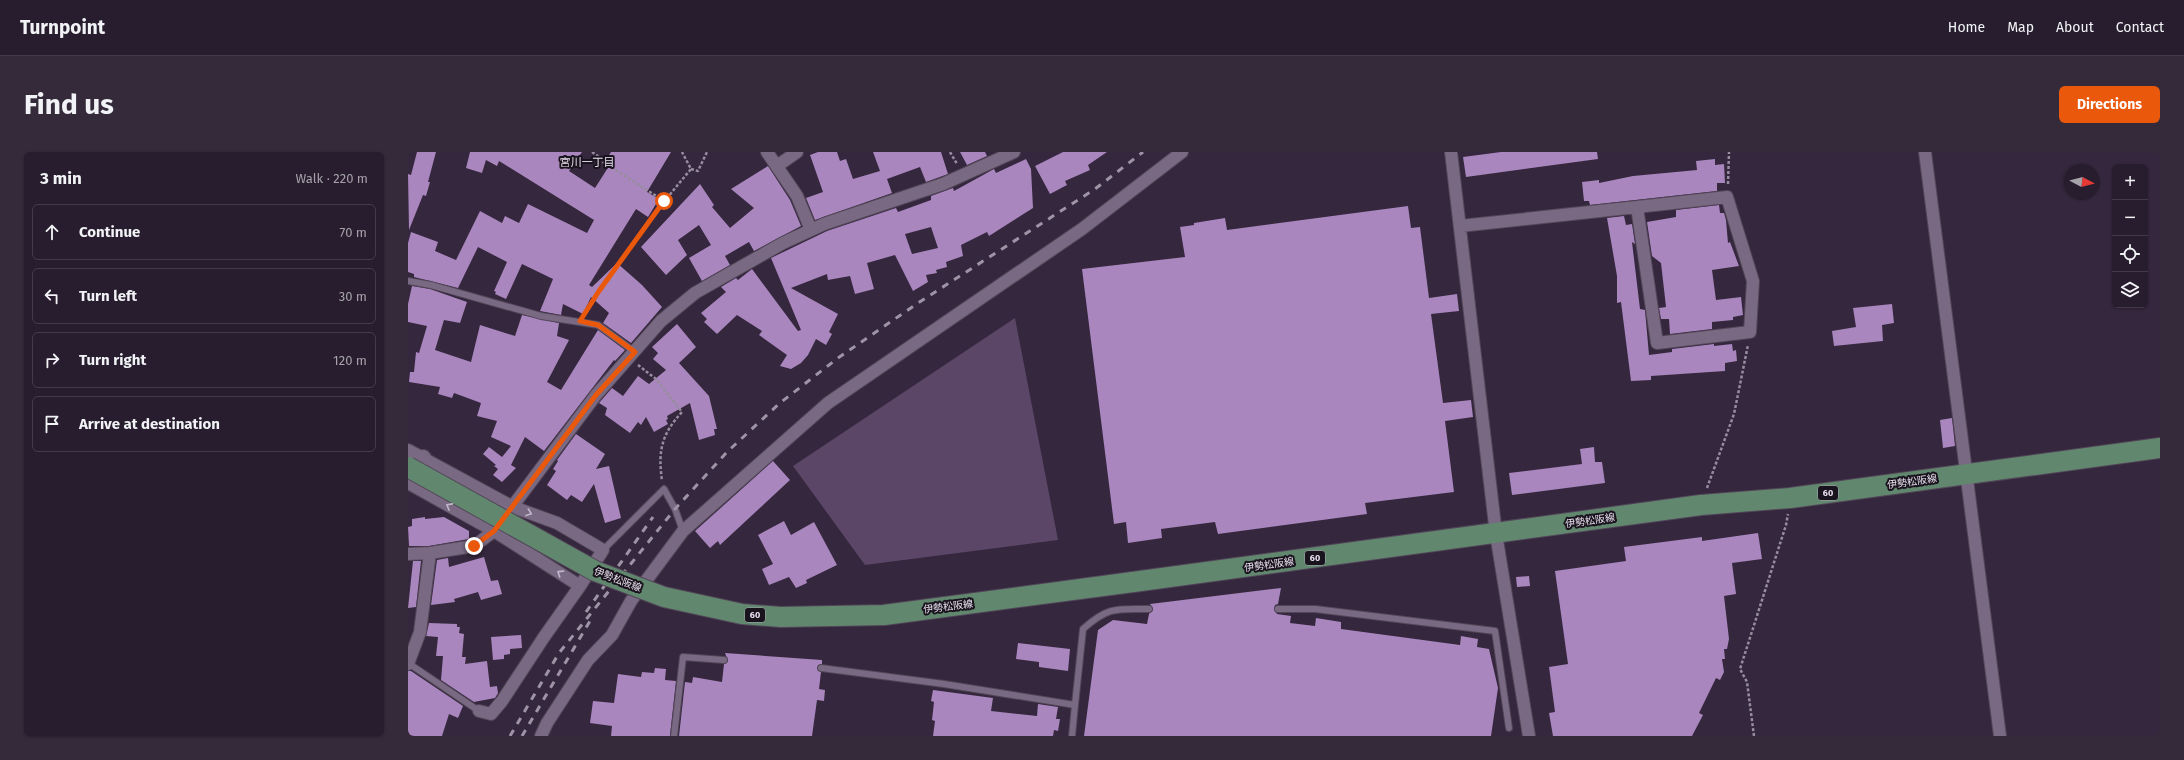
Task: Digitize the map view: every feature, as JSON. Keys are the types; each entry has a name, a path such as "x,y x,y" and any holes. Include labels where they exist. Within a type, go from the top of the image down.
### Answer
{"main road":[{"name":"伊勢松阪線","path":"416,462 595,571 664,597 742,614 781,617 884,615 1496,534 1701,505 1790,498 2160,448"}],"street":[{"path":"767,152 797,196 811,230"},
{"path":"777,166 797,152"},
{"path":"408,554 430,553 474,546 494,531 596,395 661,322 695,293 783,243 811,230 872,207 943,184 1014,152"},
{"path":"541,736 547,723 588,660 612,636 631,601 683,531 828,403 1082,229 1182,152"},
{"path":"1451,152 1496,534 1529,736"},
{"path":"1925,152 2000,736"},
{"path":"1460,226 1727,197 1753,280 1750,332 1656,343 1637,207"},
{"path":"408,450 416,462 513,507 557,523 603,550 502,701 491,714 479,711"},
{"path":"416,462 408,482 494,531 580,586"},
{"path":"408,664 420,632 430,553"}],"lane":[{"path":"408,281 431,285 541,316 598,325 632,355"},
{"path":"603,550 664,489 683,531"},
{"path":"1072,736 1083,629 1097,616 1113,609 1149,609"},
{"path":"1278,609 1315,609 1495,631 1509,728"},
{"path":"674,736 683,657 724,660"},
{"path":"408,664 479,711"},
{"path":"821,668 944,684 1076,705"}],"path":[{"path":"592,152 601,158 603,162 664,201"},
{"path":"682,152 691,169 698,171 707,152"},
{"path":"1727,197 1729,152"},
{"path":"580,321 599,291 664,201 691,169"},
{"path":"1701,505 1734,414 1747,359 1750,332"},
{"path":"632,355 656,379 682,412 671,424 661,449 659,459 664,489"},
{"path":"1754,736 1747,682 1740,669 1786,525 1790,498"}],"shaded area":[{"path":"1015,318 1058,540 865,565 793,466"}],"building":[{"path":"417,152 436,152 426,196 423,195 409,230 408,174 411,175"},
{"path":"470,152 582,152 569,171 595,188 611,163 606,160 611,152 671,152 647,192 659,199 648,217 636,209 589,285 592,287 617,263 642,285 662,307 631,343 603,323 609,313 591,297 583,314 563,304 561,315 540,311 553,279 522,264 506,299 495,294 496,292 494,291 507,262 478,247 458,288 414,277 414,274 408,272 408,243 411,232 438,242 435,251 456,260 480,211 502,223 505,216 519,223 528,204 587,233 594,220 499,161 497,166 486,160 482,173 466,168"},
{"path":"818,152 837,152 840,161 846,159 853,179 880,171 873,152 941,152 948,174 926,182 920,167 887,179 892,193 815,220 806,198 823,192 810,155"},
{"path":"960,152 985,152 987,156 967,165"},
{"path":"1063,152 1107,152 1088,165 1090,170 1065,181 1067,185 1050,194 1035,166"},
{"path":"1501,152 1597,152 1598,159 1466,177 1463,157"},
{"path":"1026,159 1031,169 1033,208 989,236 987,232 961,245 963,256 946,262 947,267 936,270 937,273 926,275 928,282 913,291 895,255 867,263 874,289 855,294 850,276 828,280 827,274 791,288 838,314 829,332 832,334 826,345 816,339 808,355 801,363 791,369 780,366 787,355 759,335 762,331 737,315 717,334 704,322 707,319 701,313 726,292 721,287 736,278 738,280 752,269 798,331 801,330 771,258 827,231 896,208 898,212 931,200 931,196 953,188 954,191 994,169 996,173","holes":["931,227 938,248 912,254 905,234"]},
{"path":"1715,159 1715,165 1724,164 1725,183 1717,183 1717,191 1590,205 1589,201 1584,201 1582,182 1599,180 1599,183 1633,176 1697,170 1696,161"},
{"path":"768,166 790,200 801,226 754,251 749,242 725,256 730,265 702,281 689,258 711,245 699,225 678,240 687,255 666,275 641,247 700,184 714,205 712,207 730,228 754,208 731,189"},
{"path":"1719,205 1720,213 1724,213 1726,220 1728,243 1730,242 1739,266 1712,270 1716,300 1741,297 1743,315 1733,317 1733,320 1712,322 1712,329 1670,334 1669,319 1661,319 1659,308 1666,307 1661,263 1652,256 1647,222 1676,217 1676,210"},
{"path":"1408,206 1411,228 1420,227 1429,298 1457,294 1459,311 1431,314 1443,403 1471,400 1473,417 1445,421 1454,492 1365,503 1367,514 1218,534 1215,522 1161,529 1162,538 1128,543 1126,522 1114,524 1082,269 1185,257 1180,227 1194,225 1194,223 1225,218 1227,230"},
{"path":"1624,216 1626,225 1632,224 1635,244 1632,242 1640,309 1645,310 1649,355 1672,352 1672,349 1714,344 1714,346 1732,344 1733,351 1736,350 1737,361 1725,363 1725,371 1651,376 1651,380 1631,381 1621,302 1617,303 1617,276 1607,218"},
{"path":"412,286 430,289 467,302 460,323 444,320 435,350 471,362 480,325 515,336 522,315 559,323 557,336 569,340 547,382 561,390 598,330 625,350 615,361 614,360 544,451 525,437 511,465 516,468 502,482 493,475 498,469 494,466 496,465 483,454 489,447 502,457 511,446 491,437 497,421 477,416 481,403 454,393 452,398 438,394 440,387 409,382 410,372 414,372 416,352 419,353 427,326 408,322 408,304"},
{"path":"1892,304 1894,323 1882,325 1883,341 1834,346 1832,331 1856,327 1853,308"},
{"path":"677,324 696,347 679,363 709,396 717,429 714,429 715,435 699,440 690,403 667,416 668,419 666,420 668,424 654,432 646,417 641,425 638,422 630,433 605,415 607,408 599,403 612,388 623,396 638,376 649,384 666,370 653,359 658,353 652,347"},
{"path":"1952,418 1955,446 1943,448 1940,420"},
{"path":"576,434 605,454 596,469 609,466 621,518 605,523 594,484 582,502 571,495 567,500 547,485 556,471 553,469 558,461 557,460"},
{"path":"1594,447 1595,462 1602,462 1605,483 1512,495 1509,473 1582,464 1580,449"},
{"path":"773,461 790,480 720,545 718,541 710,548 695,531"},
{"path":"425,517 425,519 444,517 469,531 469,539 429,546 409,546 408,527 412,526 412,519"},
{"path":"784,521 791,535 814,522 837,565 806,580 807,583 796,588 789,577 769,585 762,569 773,564 758,535"},
{"path":"1758,533 1762,559 1732,563 1736,594 1724,596 1729,639 1727,649 1724,649 1725,659 1722,659 1724,672 1720,680 1716,678 1699,713 1703,715 1692,736 1553,736 1549,713 1555,712 1549,667 1568,664 1555,571 1626,561 1624,547 1702,537 1702,541"},
{"path":"484,557 491,581 498,580 502,594 481,600 478,592 454,599 455,602 431,605 437,560 448,558 449,567"},
{"path":"413,561 421,561 416,607 408,608"},
{"path":"1529,576 1530,586 1517,587 1516,577"},
{"path":"1281,588 1278,604 1275,605 1274,609 1277,614 1291,616 1290,623 1315,626 1316,618 1341,622 1341,629 1460,645 1461,636 1478,639 1477,647 1489,649 1498,688 1491,736 1084,736 1098,630 1113,620 1147,624 1149,614 1153,609 1150,604"},
{"path":"429,623 457,624 457,627 460,627 459,633 464,634 462,657 466,657 465,664 487,661 490,687 497,686 498,693 495,698 474,702 441,680 443,656 436,656 438,637 426,636"},
{"path":"521,635 522,648 510,649 510,654 504,655 504,659 493,660 491,637"},
{"path":"1018,643 1070,649 1068,671 1039,667 1039,662 1016,659"},
{"path":"725,653 822,660 822,664 817,668 821,672 819,689 825,690 824,701 817,700 812,736 679,736 685,682 692,683 693,677 722,682 724,664 728,661"},
{"path":"655,668 666,669 665,680 676,681 670,736 611,736 612,726 590,723 593,701 614,703 618,674 641,677 642,672 654,673"},
{"path":"408,671 411,671 463,706 458,718 449,714 442,736 408,736"},
{"path":"933,690 993,698 991,711 1037,716 1038,704 1058,707 1056,719 1060,719 1058,731 1054,730 1053,736 933,736 935,721 932,720 934,702 931,701"}],"railway":[{"path":"510,736 559,653 675,509 727,452 780,403 838,358 918,303 1095,189 1143,152"},
{"path":"586,612 653,517"},
{"path":"522,736 590,621"}],"district":[{"name":"宮川一丁目","path":"587,162"}],"route":[{"path":"474,546 494,531 596,395 635,352 598,325 580,321 599,291 664,201"}]}
